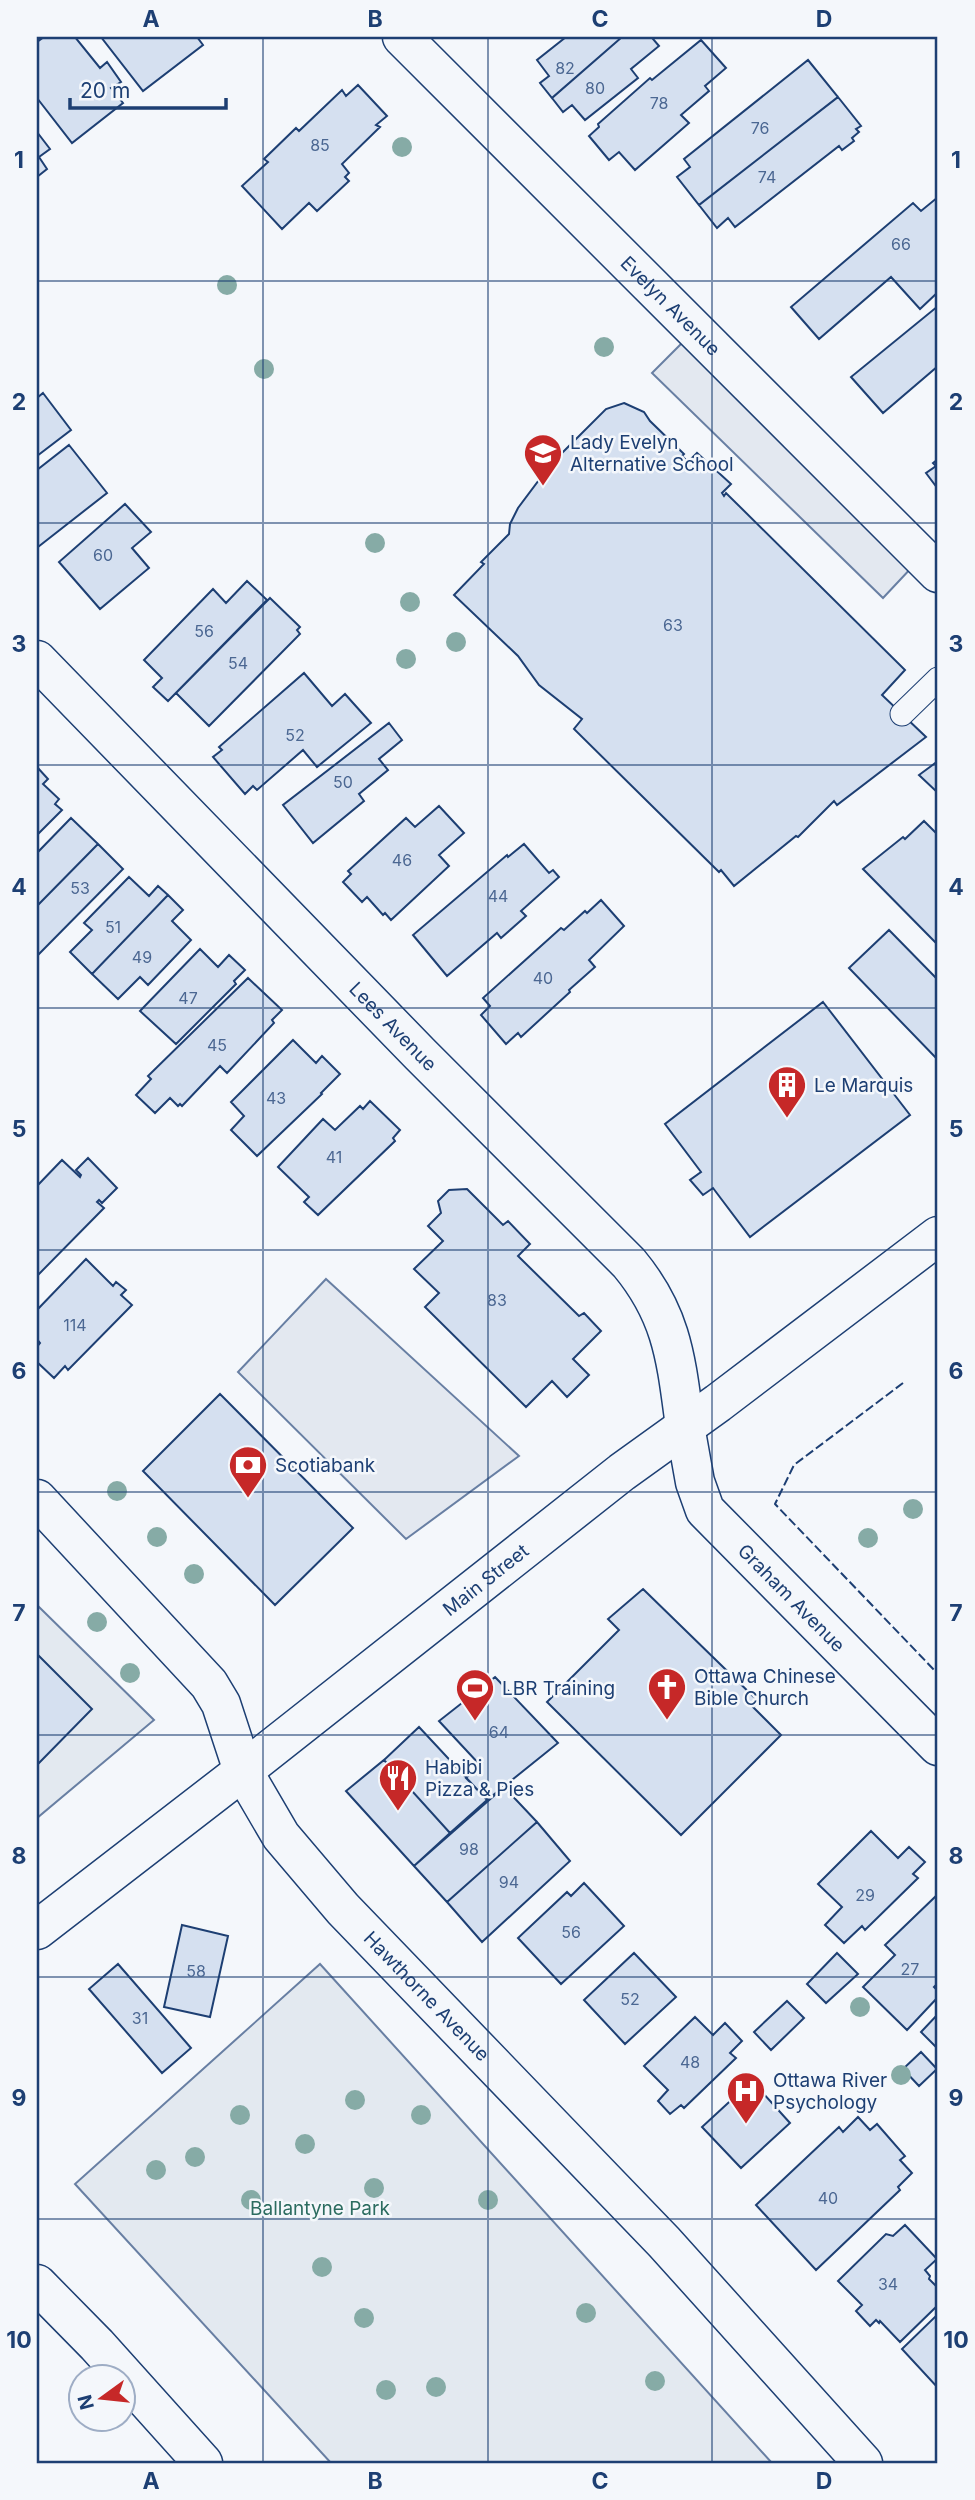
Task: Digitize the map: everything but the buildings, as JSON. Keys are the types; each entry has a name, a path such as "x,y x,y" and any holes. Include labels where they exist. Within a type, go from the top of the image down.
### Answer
{"main road":[{"name":"Evelyn Avenue","path":"402,37 938,573"},
{"name":"Lees Avenue","path":"37,660 429,1063 629,1263 657,1302 671,1338 685,1426"},
{"name":"Main Street","path":"37,1930 603,1486 938,1236"},
{"name":"Graham Avenue","path":"685,1426 695,1482 705,1510 938,1746"},
{"name":"Hawthorne Avenue","path":"37,1499 209,1684 221,1704 243,1771 281,1836 343,1909 664,2242 863,2463"},
{"path":"37,2284 97,2345 203,2463"}],"lane":[{"path":"902,714 938,679"}],"green space":[{"path":"37,1605 154,1720 37,1818"},
{"name":"Ballantyne Park","path":"320,1964 772,2463 331,2463 75,2184"}],"shaded area":[{"path":"684,341 914,565 883,598 652,373"},
{"path":"326,1279 519,1456 406,1539 238,1372"}],"fence":[{"path":"903,1383 794,1465 775,1504 938,1674"}],"place":[{"name":"Lady Evelyn Alternative School","path":"543,487"},
{"name":"Le Marquis","path":"787,1119"},
{"name":"Scotiabank","path":"248,1499"},
{"name":"Ottawa Chinese Bible Church","path":"667,1721"},
{"name":"LBR Training","path":"475,1722"},
{"name":"Habibi Pizza & Pies","path":"398,1812"},
{"name":"Ottawa River Psychology","path":"746,2125"}]}
